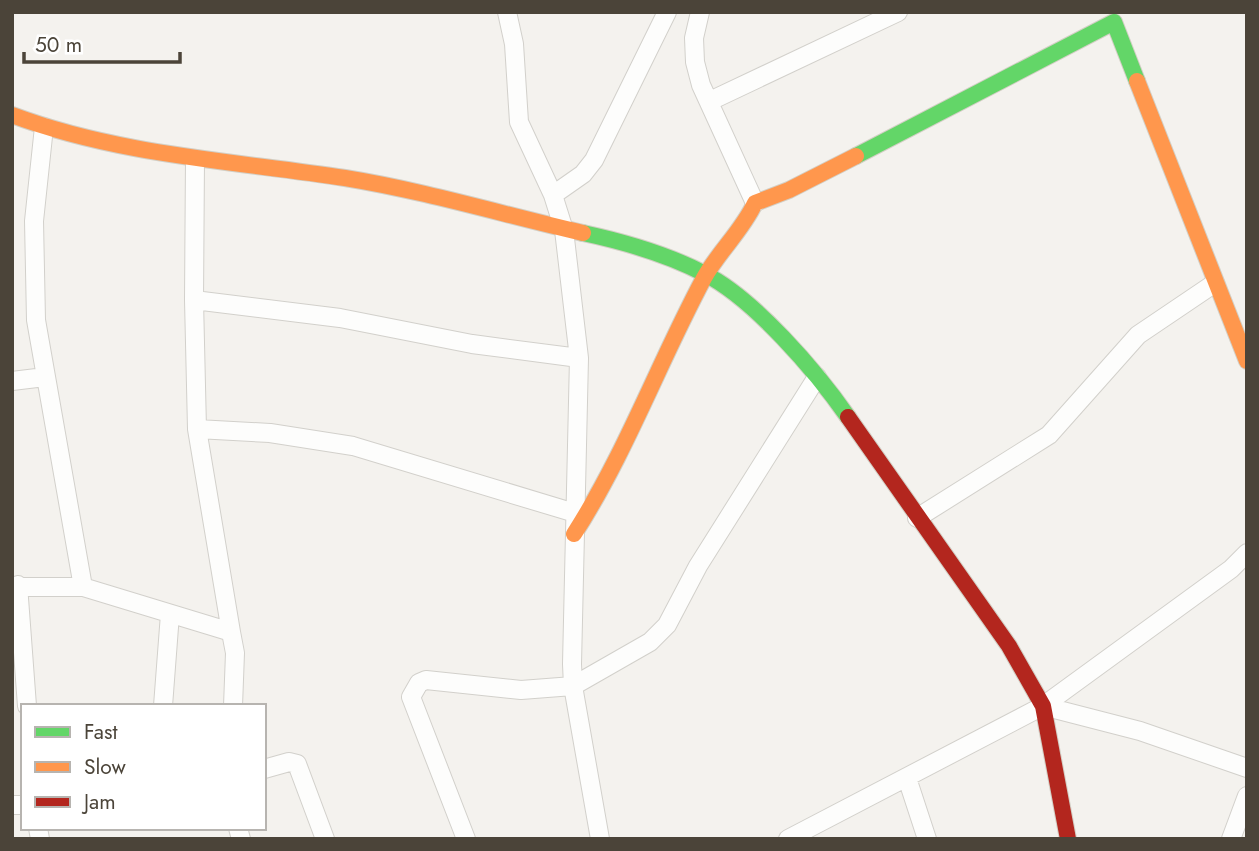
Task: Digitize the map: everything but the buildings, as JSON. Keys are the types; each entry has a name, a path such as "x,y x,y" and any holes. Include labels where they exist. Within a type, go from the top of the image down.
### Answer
{"street":[{"path":"507,12 514,44 519,122 552,195 564,230 579,358 573,686 600,839"},
{"path":"552,195 583,174 594,160 667,12"},
{"path":"700,12 694,38 695,62 701,85 755,203"},
{"path":"710,101 898,12"},
{"path":"574,534 607,482 661,363 706,274 744,226 755,203 800,184 1112,17 1247,361"},
{"path":"12,115 44,127 195,159 349,179 633,244 706,274 750,306 817,377 1009,646 1043,706 1068,839"},
{"path":"44,127 34,221 36,320 83,587"},
{"path":"195,159 197,429 235,653 233,704"},
{"path":"918,518 1049,435 1138,335 1215,282"},
{"path":"194,299 340,318 472,344 579,358"},
{"path":"12,381 45,377"},
{"path":"466,839 411,697 413,690 426,681 521,690 573,686 626,659 650,642 667,625 698,566 817,377"},
{"path":"197,429 270,433 353,446 575,513"},
{"path":"788,839 1043,706 1231,569 1247,553"},
{"path":"27,704 15,586 83,587 231,632"},
{"path":"163,704 170,614"},
{"path":"1043,706 1140,731 1247,768"},
{"path":"266,768 289,762 297,764 325,839"},
{"path":"907,778 927,839"},
{"path":"1231,839 1247,796"}],"traffic: fast":[{"path":"856,156 1114,22 1137,81"},
{"path":"583,233 661,255 724,285 744,300 802,358 848,417"}],"traffic: slow":[{"path":"1137,81 1247,361"},
{"path":"12,115 52,128 135,148 375,183 583,233"},
{"path":"574,534 610,472 704,278 744,223 755,203 789,190 856,156"}],"traffic: jam":[{"path":"848,417 1009,646 1043,706 1068,839"}]}
